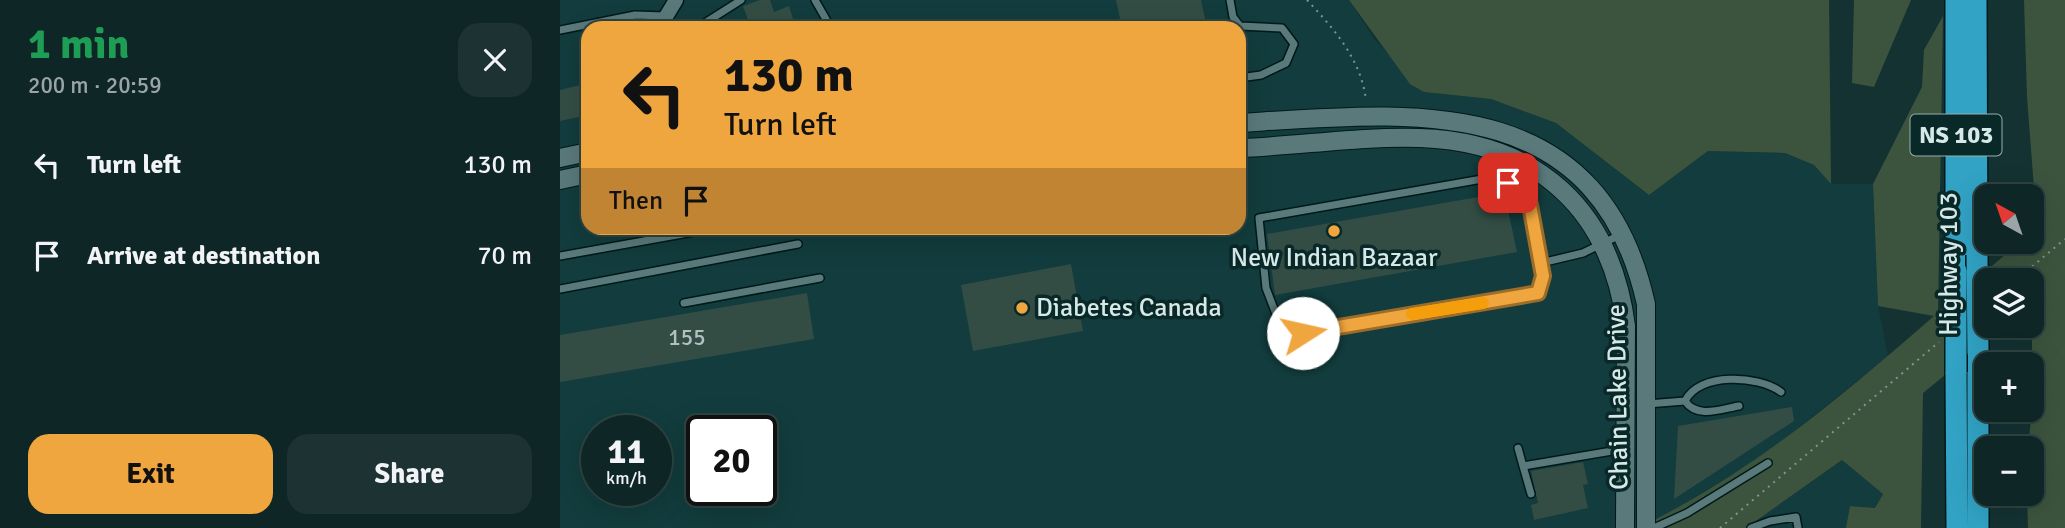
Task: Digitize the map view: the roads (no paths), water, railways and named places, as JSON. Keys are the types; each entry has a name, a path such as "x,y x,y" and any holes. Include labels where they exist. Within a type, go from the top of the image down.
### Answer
{"highway":[{"name":"Highway 103","path":"1955,0 1957,528"},
{"name":"Highway 103","path":"1976,0 1978,528"},
{"path":"1951,528 1957,506"}],"street":[{"path":"663,21 676,0"},
{"name":"Chain Lake Drive","path":"1246,123 1367,115 1434,116 1497,130 1542,149 1580,176 1598,195 1623,234 1640,278 1646,304 1646,528"},
{"name":"Chain Lake Drive","path":"1246,148 1394,137 1475,145 1503,153 1550,180 1572,197 1604,244 1622,296 1626,326 1625,528"},
{"path":"560,158 581,154"},
{"path":"560,180 581,176"}],"lane":[{"path":"708,21 741,0"},
{"path":"815,0 827,21"},
{"path":"1230,0 1236,21"},
{"path":"605,21 635,15 658,21"},
{"path":"560,30 581,26"},
{"path":"1246,26 1282,29 1294,44 1286,63 1275,70 1246,76"},
{"path":"1488,178 1508,183 1530,205 1541,263 1543,276 1538,293 1303,333 1284,322 1273,306 1266,288 1259,218 1488,178"},
{"path":"1541,263 1583,253 1623,234"},
{"path":"560,256 677,235"},
{"path":"560,289 798,244"},
{"path":"684,303 820,278"},
{"path":"1685,401 1695,386 1711,382 1754,379 1769,383 1781,392"},
{"path":"1647,404 1685,401"},
{"path":"1685,401 1690,409 1699,412 1740,406"},
{"path":"1518,448 1531,494"},
{"path":"1523,467 1625,448"},
{"path":"1654,528 1687,513 1768,463"},
{"path":"1625,476 1645,473"},
{"path":"1751,528 1770,521 1797,517 1798,528"}],"place":[{"name":"New Indian Bazaar","path":"1334,231"},
{"name":"Diabetes Canada","path":"1022,308"}]}
